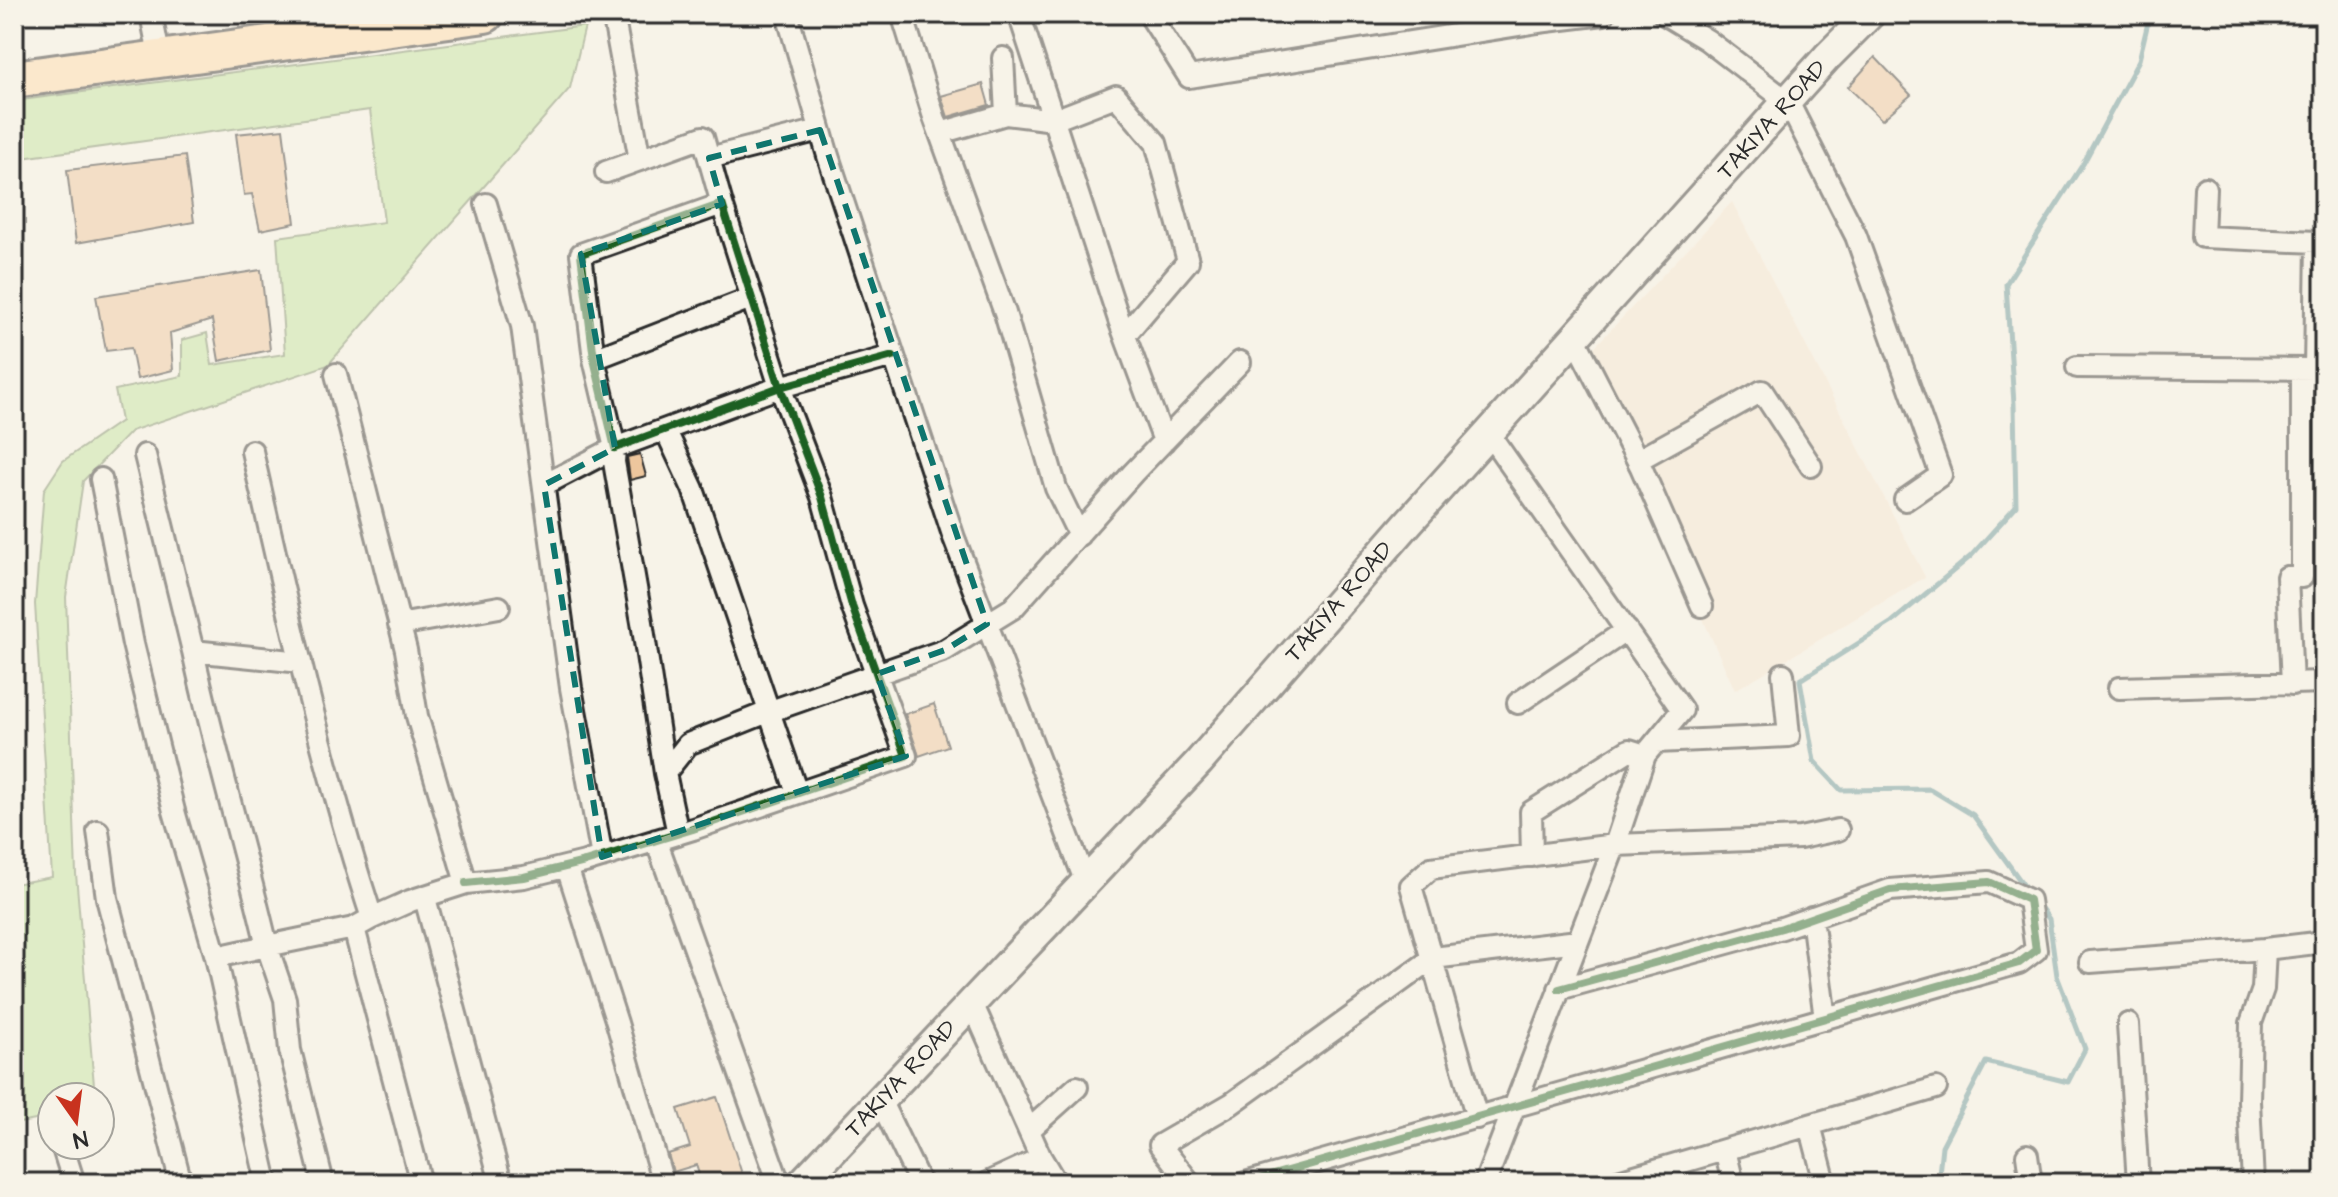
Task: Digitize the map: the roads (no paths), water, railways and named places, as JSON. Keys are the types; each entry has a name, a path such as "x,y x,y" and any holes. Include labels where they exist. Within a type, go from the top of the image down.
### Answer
{"highway":[{"path":"14,79 485,14"}],"main road":[{"name":"TAKIYA ROAD","path":"799,1182 1199,762 1489,434 1870,14"}],"street":[{"path":"151,14 160,60"},
{"path":"613,14 640,160"},
{"path":"787,14 820,130 954,538 1086,883"},
{"path":"902,14 940,133 1005,313 1056,488 1079,535"},
{"path":"1019,14 1125,335 1164,441"},
{"path":"1149,14 1189,77 1465,24 1538,22 1604,14"},
{"path":"1664,14 1707,40 1788,102 1856,236 1941,475 1905,500"},
{"path":"1003,58 1006,114"},
{"path":"940,133 1006,114 1054,120 1116,96 1156,143 1188,261 1125,335"},
{"path":"709,158 820,130"},
{"path":"216,957 363,923 466,883 524,877 602,857 906,756 852,606 822,497 780,387 703,137 606,172"},
{"path":"2205,188 2203,237 2317,242 2314,369 2302,577 2287,577 2292,684"},
{"path":"486,204 522,326 571,688 602,857"},
{"path":"678,834 665,773 614,462 615,448 594,359 581,254 722,204"},
{"path":"594,359 751,298"},
{"path":"1575,339 1638,460 1702,606"},
{"path":"544,485 615,448 780,387 893,356"},
{"path":"665,773 688,744 768,712 945,650 1013,608 1240,362"},
{"path":"2077,367 2314,369"},
{"path":"336,374 399,625 417,716 466,883"},
{"path":"1638,460 1762,391 1811,466"},
{"path":"666,431 693,489 797,793"},
{"path":"1485,1183 1651,748 1682,710 1489,434"},
{"path":"252,451 344,831 421,1183"},
{"path":"145,455 211,735 242,838 267,946 285,999 290,1050 323,1183"},
{"path":"101,479 133,644 174,811 216,957 267,1183"},
{"path":"399,625 499,607"},
{"path":"1518,703 1627,630"},
{"path":"193,651 301,662"},
{"path":"1532,856 1531,812 1629,750 1789,736 1783,674"},
{"path":"2119,688 2324,682"},
{"path":"1477,1118 1411,886 1431,868 1615,845 1800,838 1838,830"},
{"path":"98,831 107,898 181,1183"},
{"path":"656,840 776,1175 799,1182"},
{"path":"567,867 617,1023 663,1183"},
{"path":"1245,1183 2019,963 2036,950 2035,937 2029,900 1989,882 1890,890 1782,928 1559,989"},
{"path":"425,898 501,1183"},
{"path":"1812,917 1825,1019"},
{"path":"1190,1183 1160,1145 1231,1104 1433,958 1578,941"},
{"path":"2090,962 2324,942"},
{"path":"2253,1183 2249,1101 2251,1023 2263,989 2265,949"},
{"path":"972,1003 1041,1158 1056,1183"},
{"path":"2128,1024 2138,1183"},
{"path":"1029,1130 1077,1087"},
{"path":"1611,1183 1636,1180 1725,1150 1936,1088"},
{"path":"880,1100 920,1183"},
{"path":"1810,1125 1825,1183"},
{"path":"1725,1150 1733,1183"},
{"path":"2027,1155 2031,1183"},
{"path":"987,1183 1041,1158"},
{"path":"67,1161 74,1183"}],"waterway":[{"path":"2027,890 1973,815 1930,789 1841,790 1814,761 1800,680 1892,622 1971,556 2016,506 2014,404 2006,284 2083,164 2139,60 2150,14"},
{"path":"2312,14 2324,36"},
{"path":"1938,1183 1942,1146 1986,1062 2068,1082 2085,1049 2057,976 2049,919 2038,904"}]}
